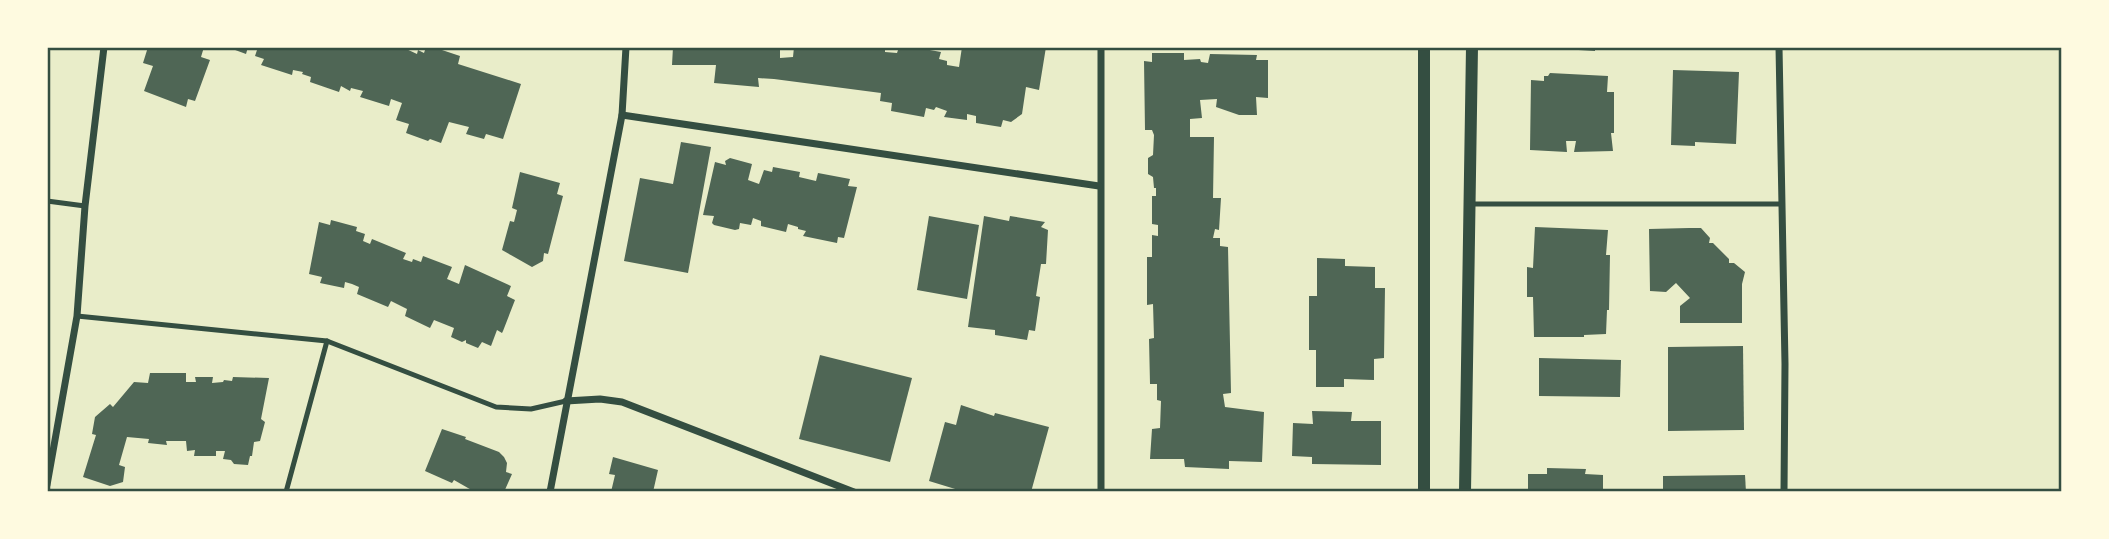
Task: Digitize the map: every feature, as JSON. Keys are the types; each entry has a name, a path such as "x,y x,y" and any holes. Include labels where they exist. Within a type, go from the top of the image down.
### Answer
{"street":[{"path":"47,483 77,316 85,206 104,47"},
{"path":"550,492 622,115 626,47"},
{"path":"1101,47 1101,492"},
{"path":"1424,47 1424,492"},
{"path":"1465,492 1472,47"},
{"path":"1779,47 1785,364 1784,492"},
{"path":"622,115 1099,186"},
{"path":"566,401 600,398 622,402 854,492"}],"lane":[{"path":"47,201 85,206"},
{"path":"1471,204 1782,204"},
{"path":"77,316 327,341 496,407 531,409 566,401"},
{"path":"286,492 327,341"}],"building":[{"path":"148,47 204,47 201,57 210,60 195,101 188,99 186,107 144,91 153,66 143,63"},
{"path":"227,47 248,47 246,54"},
{"path":"258,47 402,47 417,54 418,50 424,53 426,47 433,47 460,56 458,64 521,84 503,139 486,134 484,139 466,134 469,127 449,122 441,143 406,133 409,124 396,120 402,103 391,99 389,106 360,97 363,91 351,88 350,91 341,86 339,92 310,82 311,77 302,74 303,72 293,70 292,75 261,65 264,59 255,56"},
{"path":"673,47 780,47 780,58 793,57 794,47 885,47 885,52 897,53 899,47 913,47 941,52 939,59 947,61 947,65 959,67 962,47 1046,47 1039,90 1026,87 1022,114 1011,122 1003,120 1001,127 976,123 976,116 967,114 967,120 944,117 947,111 936,107 934,110 926,108 924,117 891,111 892,103 880,101 881,93 758,78 759,87 714,83 716,65 672,65"},
{"path":"1595,47 1595,51 1562,49"},
{"path":"1152,53 1184,53 1184,60 1200,59 1201,62 1208,63 1210,54 1257,55 1256,60 1268,60 1268,98 1256,97 1257,115 1239,115 1216,107 1217,99 1200,100 1202,118 1190,119 1190,137 1214,137 1213,198 1221,198 1219,230 1215,229 1213,238 1220,238 1220,246 1228,247 1231,393 1223,394 1225,407 1264,412 1262,462 1229,461 1229,469 1185,467 1184,459 1150,459 1152,429 1160,428 1161,401 1157,400 1157,384 1150,384 1149,339 1154,338 1153,304 1147,305 1147,257 1152,257 1152,235 1158,236 1158,225 1152,224 1152,196 1156,196 1156,188 1153,177 1148,174 1148,158 1153,155 1154,135 1152,130 1145,130 1144,61 1152,62"},
{"path":"1673,70 1739,72 1736,144 1695,142 1695,146 1671,145"},
{"path":"1550,73 1608,76 1607,92 1614,92 1614,133 1611,133 1613,151 1574,152 1576,141 1566,141 1567,152 1530,150 1531,80 1544,81 1544,76"},
{"path":"681,142 711,147 688,273 624,261 640,178 673,184"},
{"path":"730,158 752,164 748,180 759,184 764,170 772,172 773,167 800,172 799,177 816,181 818,173 850,179 848,186 857,187 844,238 838,237 837,243 803,236 806,231 798,227 788,224 786,232 761,226 761,221 753,218 751,225 740,223 739,229 735,230 714,225 714,216 703,215 715,162 726,165 725,161"},
{"path":"520,172 560,183 557,194 563,196 548,254 544,253 543,261 532,267 502,250 510,221 514,222 517,210 512,208"},
{"path":"929,216 979,225 967,299 917,290"},
{"path":"984,216 1009,221 1010,216 1045,222 1041,227 1048,230 1046,264 1041,264 1036,296 1040,297 1035,331 1029,330 1027,340 995,335 995,330 968,327"},
{"path":"331,220 357,227 356,231 365,234 363,241 370,244 372,239 406,253 403,259 421,262 423,256 452,267 447,279 459,284 465,265 511,286 507,296 515,300 502,333 497,330 491,346 482,342 478,348 466,343 466,340 462,342 451,337 454,328 434,320 430,328 405,316 407,309 391,301 388,307 357,294 359,287 352,284 345,282 344,288 320,283 322,277 309,274 319,222 330,225"},
{"path":"1535,227 1608,230 1606,255 1610,255 1609,310 1606,334 1534,337 1533,297 1527,297 1527,267 1533,268"},
{"path":"1701,228 1710,238 1709,243 1713,243 1729,259 1729,263 1734,263 1745,272 1742,284 1742,323 1680,323 1680,306 1690,298 1676,283 1666,292 1650,291 1649,229"},
{"path":"1317,258 1345,259 1345,266 1375,267 1375,288 1385,288 1384,358 1374,359 1374,380 1344,379 1344,387 1316,387 1316,350 1309,350 1309,296 1317,296"},
{"path":"1743,346 1744,430 1668,431 1668,347"},
{"path":"820,355 912,378 890,462 799,439"},
{"path":"1539,358 1621,360 1620,397 1539,396"},
{"path":"150,373 186,373 186,382 196,382 195,377 213,377 212,383 232,381 233,377 269,378 261,419 265,422 260,441 254,442 248,465 234,464 231,460 223,459 225,451 216,451 216,456 194,456 195,450 187,451 186,441 166,441 167,445 148,443 149,439 127,437 119,465 125,467 123,482 110,486 83,477 96,435 92,434 95,417 110,404 113,407 134,382 148,383"},
{"path":"961,405 994,416 995,413 1049,427 1031,492 965,492 929,481 945,422 956,425"},
{"path":"1312,411 1352,412 1351,421 1381,421 1381,465 1312,464 1312,457 1292,456 1293,423 1313,424"},
{"path":"442,429 466,437 465,439 499,452 504,457 507,463 506,472 512,474 504,492 475,492 454,480 452,483 425,471"},
{"path":"613,457 658,470 653,492 611,492 615,475 609,474"},
{"path":"1547,468 1586,469 1585,474 1603,475 1603,492 1528,492 1528,474 1547,474"},
{"path":"1745,475 1746,492 1663,492 1663,476"}]}
